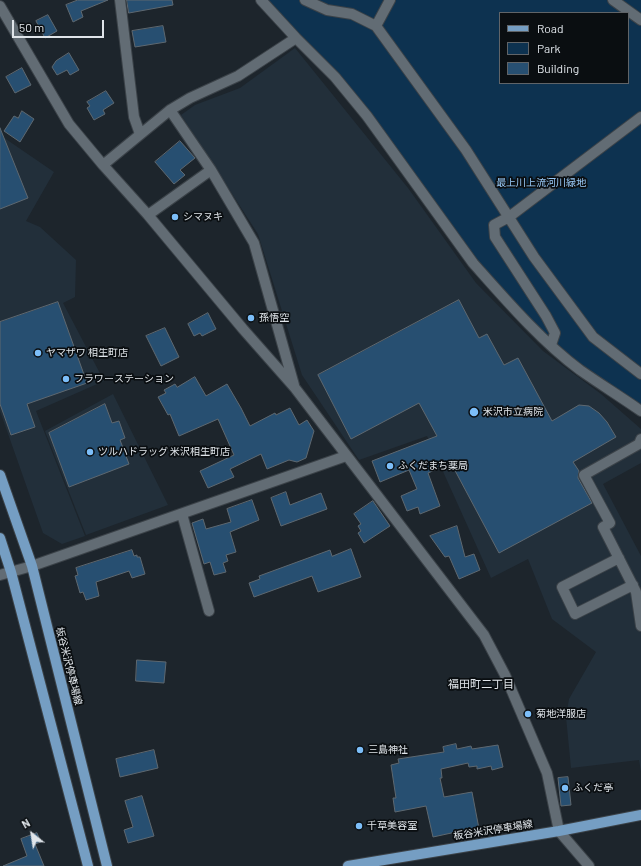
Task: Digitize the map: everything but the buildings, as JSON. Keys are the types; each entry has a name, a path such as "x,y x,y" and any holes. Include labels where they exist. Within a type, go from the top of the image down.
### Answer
{"main road":[{"name":"板谷米沢停車場線","path":"0,474 32,566 107,866"},
{"path":"0,538 11,572 88,866"},
{"name":"板谷米沢停車場線","path":"348,866 559,831 641,815"}],"street":[{"path":"120,0 134,117 140,134"},
{"path":"261,0 335,77 367,116 472,263 551,345 580,369 641,411"},
{"path":"305,0 327,10 352,14 376,26 466,150 534,257 593,337 641,374"},
{"path":"376,26 390,0"},
{"path":"613,0 641,20"},
{"path":"0,6 69,124 295,388 484,635 505,675 547,773 559,831 589,866"},
{"path":"103,165 170,110 190,98 238,76 296,38"},
{"path":"170,110 211,170 254,243 295,388"},
{"path":"551,345 555,333 546,316 495,238 494,225 509,217 641,117"},
{"path":"148,215 211,170"},
{"path":"641,439 639,444 584,476 610,524 603,527 636,592 641,626"},
{"path":"0,576 346,456"},
{"path":"182,514 209,611"},
{"path":"619,558 562,587 575,614 633,585"}],"shaded area":[{"name":"米沢市立病院","path":"295,48 408,188 476,283 543,351 601,394 641,429 641,463 603,484 641,556 641,772 639,760 571,768 566,717 569,699 596,652 552,619 528,559 491,578 427,436 359,460 302,375 258,234 181,115 195,105 240,88"},
{"name":"ヤマザワ 相生町店","path":"0,135 54,172 26,221 40,227 76,260 75,297 63,303 104,381 36,411 85,536 62,544 43,533 0,411"},
{"name":"ツルハドラッグ 米沢相生町店","path":"113,394 168,505 86,535 45,431"}],"green space":[{"name":"最上川上流河川緑地","path":"265,0 641,0 641,406 583,367 536,325 475,261 369,114"}],"place":[{"name":"シマヌキ","path":"175,217"},
{"name":"孫悟空","path":"251,318"},
{"name":"ヤマザワ 相生町店","path":"38,353"},
{"name":"フラワーステーション","path":"66,379"},
{"name":"米沢市立病院","path":"474,412"},
{"name":"ツルハドラッグ 米沢相生町店","path":"90,452"},
{"name":"ふくだまち薬局","path":"390,466"},
{"name":"菊地洋服店","path":"528,714"},
{"name":"三島神社","path":"360,750"},
{"name":"ふくだ亭","path":"565,788"},
{"name":"千草美容室","path":"359,826"}],"district":[{"name":"福田町二丁目","path":"481,684"}]}
